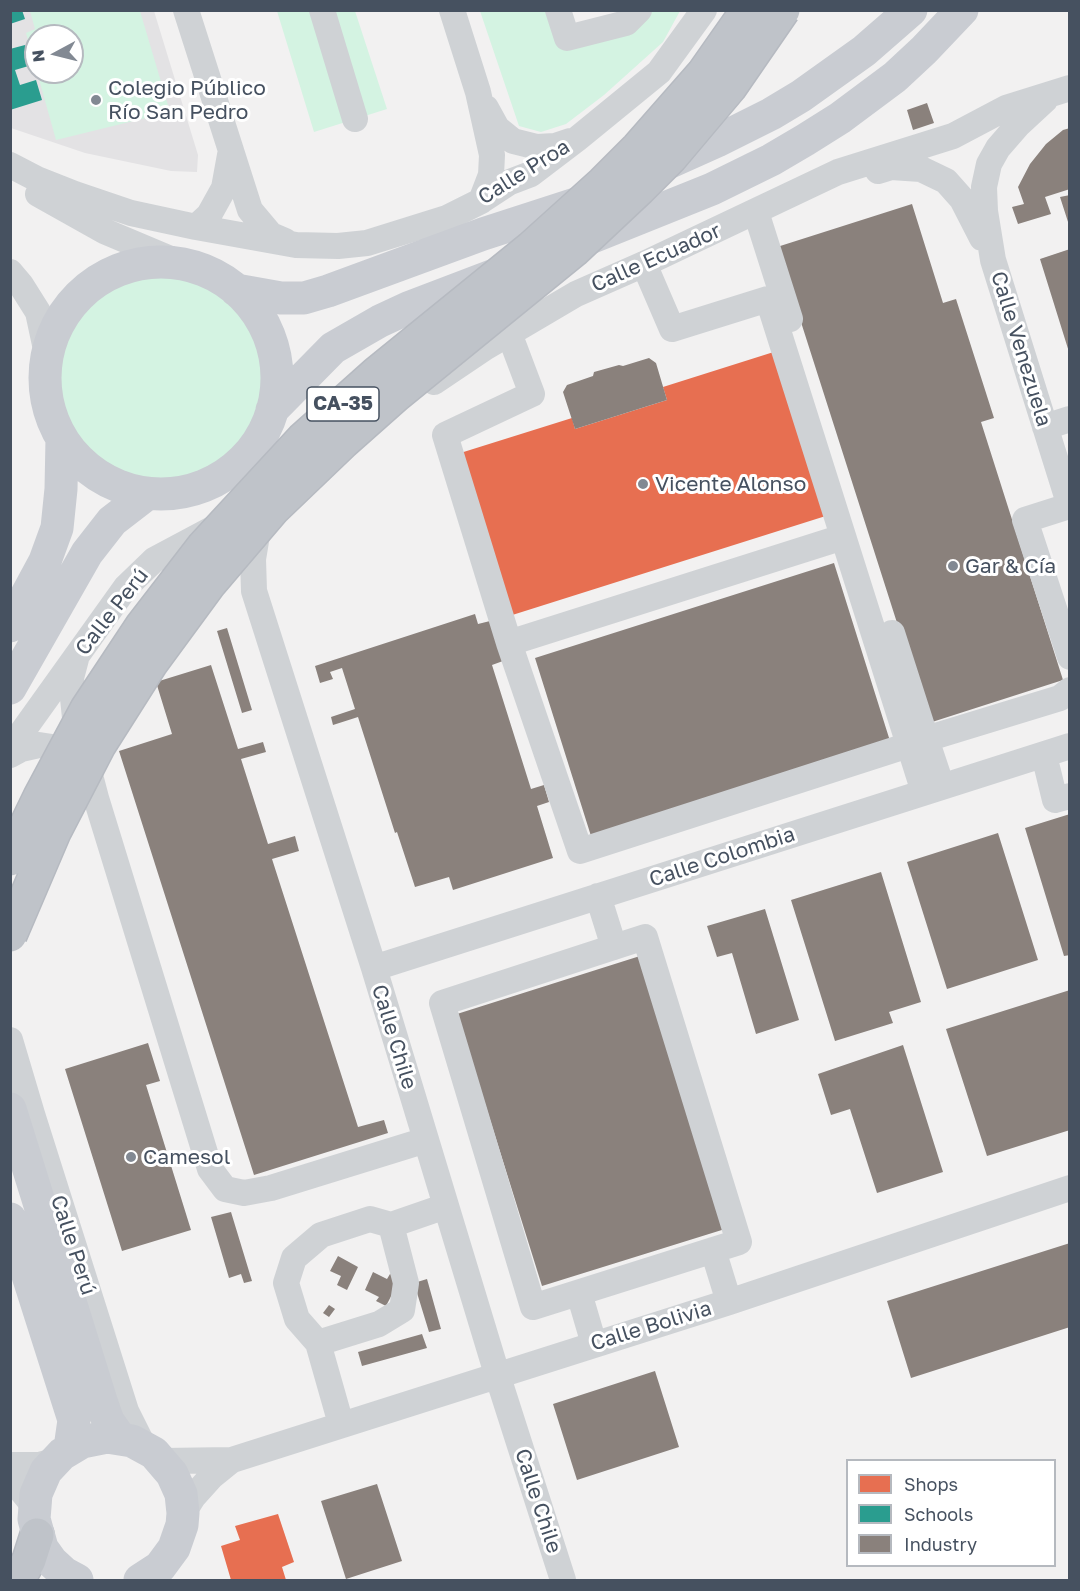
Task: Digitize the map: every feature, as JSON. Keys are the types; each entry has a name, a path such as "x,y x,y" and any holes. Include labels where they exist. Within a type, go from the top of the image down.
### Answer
{"highway":[{"name":"CA-35","path":"10,859 40,796 87,709 142,626 203,547 303,439 377,374 531,248 603,183 638,148 703,74 748,10"},
{"name":"CA-35","path":"10,935 54,832 99,745 151,663 216,576 273,510 343,442 396,395 574,250 639,189 671,157 730,87 783,10"},
{"path":"18,1581 29,1560 35,1521"}],"main road":[{"path":"236,290 281,298 304,298 483,234 587,201 771,114 801,96 864,51 910,10"},
{"path":"272,410 333,348 380,321 408,308 672,206 771,160 840,118 895,77 962,10"},
{"path":"155,262 180,264 210,273 236,290 254,309 272,345 277,384 272,410 264,431 253,449 238,465 220,478 201,488 180,493 147,494 121,488 98,476 78,460 62,439 50,412 45,384 47,354 61,319 76,298 95,282 130,266 155,262"},
{"path":"10,626 45,561 57,528 61,489 62,439"},
{"name":"Calle Perú","path":"10,688 87,554 112,521 147,494"},
{"name":"Calle Perú","path":"10,1109 100,1401 108,1421 142,1449"},
{"path":"13,1233 74,1420 62,1454 40,1482 35,1521 42,1548 52,1562 76,1581"},
{"path":"62,1454 94,1439 142,1449 178,1485 183,1513 181,1531 174,1548 160,1568 147,1579"}],"street":[{"name":"Calle Proa","path":"186,10 250,210 271,235 296,245"},
{"path":"322,10 355,119"},
{"path":"452,10 478,92 492,155 491,175 481,201"},
{"path":"558,10 567,38 626,23 639,10"},
{"name":"Calle Proa","path":"10,165 37,179 131,213 196,228 296,245 338,246 367,243 447,218 520,178 577,139 659,72 704,10"},
{"path":"993,260 984,195 989,164 998,148 1018,125 1064,88"},
{"name":"Calle Ecuador","path":"277,495 486,347 576,294 838,172 953,136 1006,108 1064,88"},
{"path":"478,92 497,128 513,141 537,147 555,146 577,139"},
{"path":"196,228 209,215 224,188 230,148"},
{"path":"492,155 501,166 520,178"},
{"path":"933,789 761,209 891,167 921,169 946,181 962,198 993,260"},
{"path":"10,177 104,231 180,264"},
{"name":"Calle Venezuela","path":"993,260 1069,506"},
{"path":"644,264 672,329 768,299 843,537 918,742"},
{"path":"10,272 38,312 47,354"},
{"path":"509,333 532,394 445,435 509,643 580,851 1060,698 1070,690"},
{"path":"1045,427 1070,419"},
{"name":"Calle Perú","path":"10,749 126,587 154,560 277,495"},
{"name":"Calle Chile","path":"277,495 259,523 254,559 254,591 374,968 497,1374 563,1581"},
{"path":"1069,506 1025,520 1070,657"},
{"path":"509,643 843,537"},
{"path":"180,546 216,549 230,559 254,591"},
{"path":"76,657 71,678 75,718 96,798 210,1169 225,1189 244,1193 271,1188 426,1140"},
{"path":"10,755 21,749 39,745 65,749 84,771 96,798"},
{"name":"Calle Colombia","path":"374,968 1070,746"},
{"path":"1044,754 1055,800 1070,796"},
{"path":"598,896 614,947"},
{"path":"645,937 739,1242 533,1307 442,1003 614,947 645,937"},
{"name":"Calle Perú","path":"10,1040 126,1412 142,1449"},
{"name":"Calle Bolivia","path":"183,1513 193,1497 211,1477 232,1460 729,1302 1070,1188"},
{"path":"341,1425 318,1343 297,1319 286,1283 294,1258 321,1235 370,1219 391,1225 446,1206"},
{"path":"318,1343 379,1324 402,1310 406,1283 391,1225"},
{"path":"713,1250 729,1302"},
{"path":"579,1293 594,1344"},
{"name":"Calle Bolivia","path":"142,1449 232,1460"},
{"path":"10,1465 39,1465 62,1454"},
{"path":"10,1481 21,1490 35,1521"}],"shaded area":[{"name":"Colegio Público Río San Pedro","path":"10,11 154,11 198,155 197,172 171,171 85,153 11,128"}],"green space":[{"path":"30,11 140,11 170,112 56,140 40,84 84,84 84,24 34,24"},
{"path":"277,11 355,11 387,109 314,132"},
{"path":"480,11 551,11 561,45 627,11 680,11 663,42 604,95 566,124 541,132 519,126"},
{"path":"161,272 182,274 202,280 220,290 236,303 249,319 259,337 265,357 267,378 265,399 259,419 249,437 236,453 220,466 202,476 182,482 161,484 140,482 120,476 102,466 86,453 73,437 63,419 57,399 55,378 57,357 63,337 73,319 86,303 102,290 120,280 140,274"}],"building: Shops":[{"name":"Vicente Alonso","path":"780,350 832,514 506,617 454,455 572,418 575,429 667,400 663,387"},
{"path":"278,1514 294,1562 282,1567 286,1580 231,1580 221,1546 240,1540 235,1526"}],"building: Schools":[{"path":"10,10 22,10 25,19 10,24"},
{"path":"24,45 24,67 15,70 20,85 37,84 42,100 10,110 10,49"}],"building: Industry":[{"path":"927,103 934,123 913,130 907,110"},
{"path":"1070,128 1070,189 1045,197 1051,214 1018,224 1012,207 1024,204 1018,187 1030,164 1046,144 1063,130"},
{"path":"1070,195 1070,225 1069,225 1060,197"},
{"name":"Gar & Cía","path":"912,204 943,303 956,299 994,418 981,422 1063,680 929,723 777,247"},
{"path":"1070,249 1070,351 1069,352 1040,259"},
{"path":"649,358 656,363 667,400 575,429 563,392 567,385 593,376 594,372"},
{"path":"834,563 890,741 591,836 535,658"},
{"path":"475,614 478,624 490,621 503,661 492,665 531,789 544,785 549,802 537,806 553,858 453,890 449,877 415,887 358,717 333,725 331,717 355,709 342,668 330,672 333,679 320,683 315,666"},
{"path":"227,628 252,710 242,713 217,631"},
{"path":"211,665 238,749 263,742 266,752 241,759 268,844 295,836 299,851 272,859 358,1127 384,1120 388,1133 254,1175 119,751 172,734 156,682"},
{"path":"1070,814 1070,955 1064,956 1025,828"},
{"path":"998,833 1038,960 947,989 907,862"},
{"path":"881,872 921,1002 889,1012 893,1023 835,1041 791,900"},
{"path":"765,909 799,1020 756,1034 732,953 717,957 707,926"},
{"path":"640,956 725,1229 542,1286 457,1014"},
{"path":"1070,990 1070,1130 987,1156 946,1029"},
{"name":"Camesol","path":"148,1043 160,1081 146,1085 191,1230 122,1251 65,1069"},
{"path":"903,1045 943,1172 877,1193 850,1109 831,1115 818,1074"},
{"path":"231,1212 252,1281 244,1283 241,1274 229,1278 211,1217"},
{"path":"1070,1243 1070,1327 911,1378 887,1301"},
{"path":"338,1256 358,1267 347,1290 337,1285 341,1276 330,1271"},
{"path":"373,1272 387,1279 390,1274 400,1279 386,1306 376,1301 379,1297 365,1290"},
{"path":"427,1279 441,1329 429,1332 414,1283"},
{"path":"329,1305 335,1309 329,1317 323,1313"},
{"path":"422,1334 427,1348 362,1366 358,1352"},
{"path":"655,1371 679,1447 577,1480 553,1404"},
{"path":"377,1484 402,1561 346,1579 321,1501"}],"place":[{"name":"Colegio Público Río San Pedro","path":"96,100"},
{"name":"Vicente Alonso","path":"643,484"},
{"name":"Gar & Cía","path":"953,566"},
{"name":"Camesol","path":"131,1157"}]}
